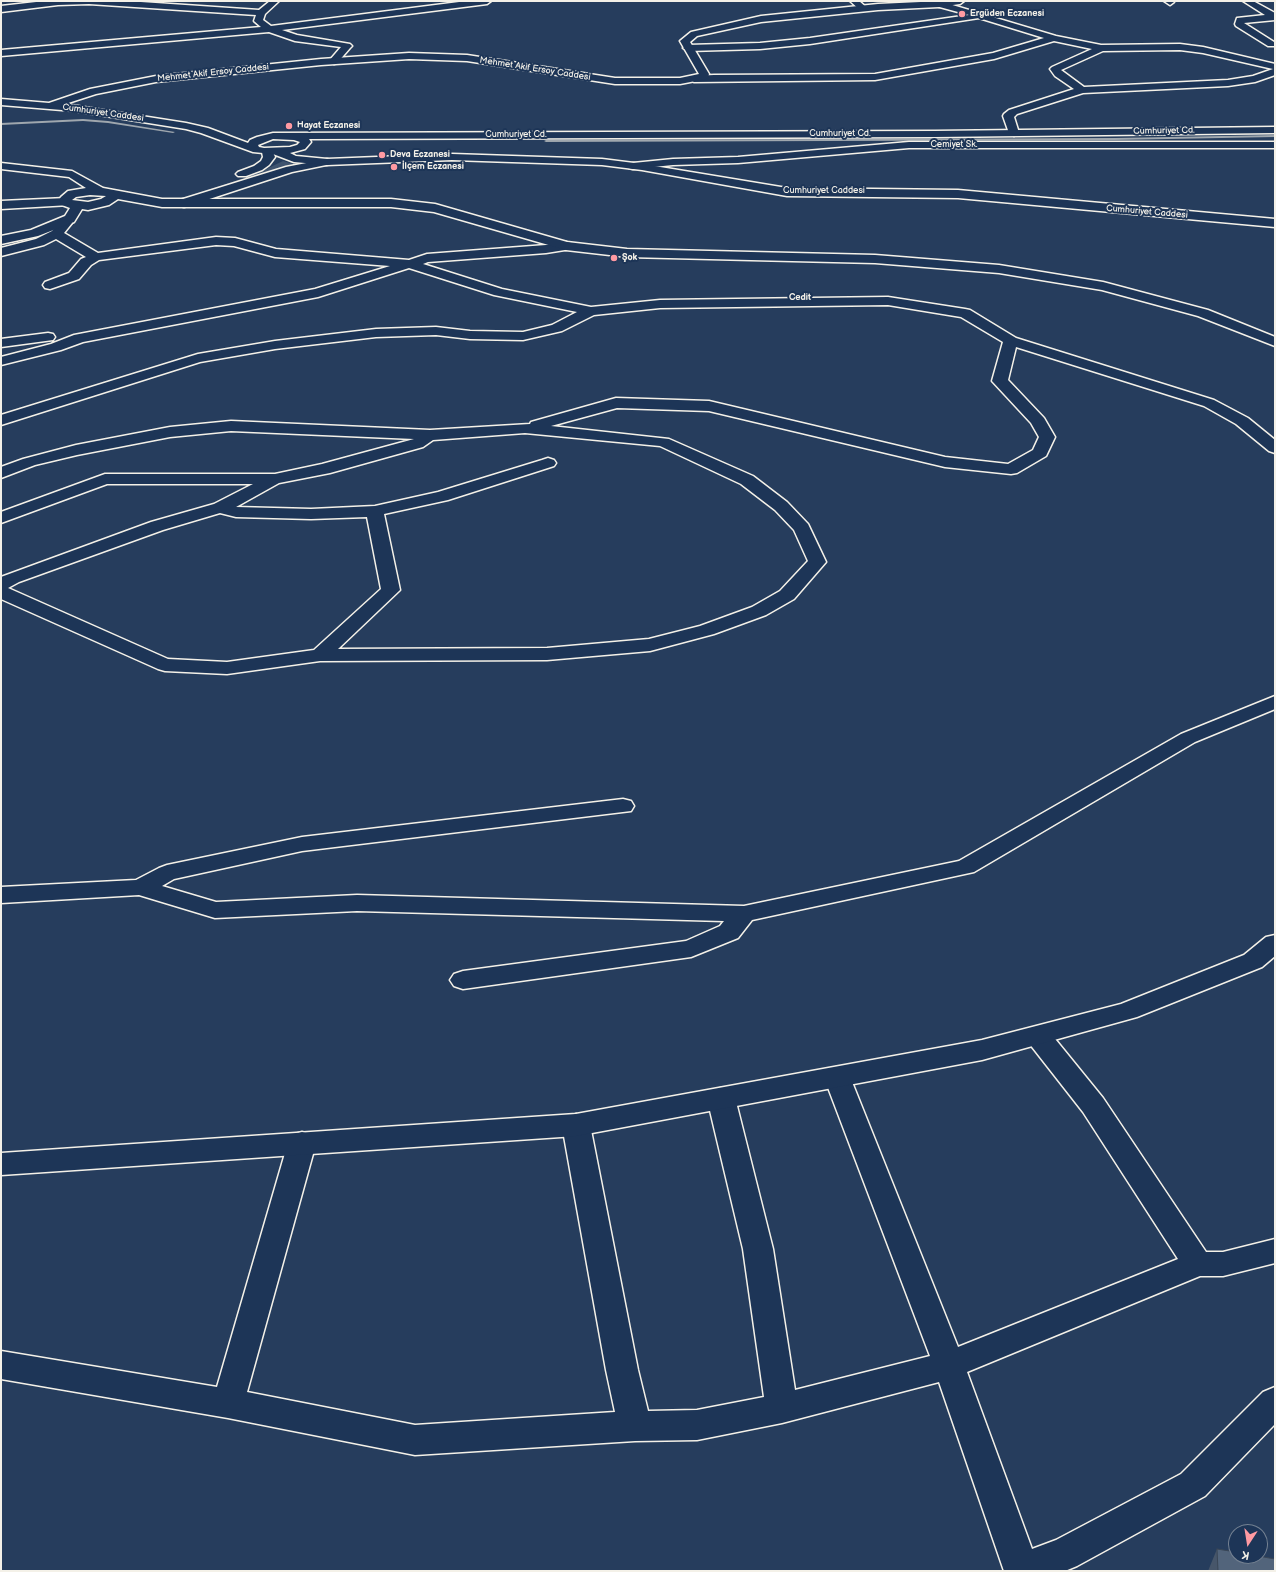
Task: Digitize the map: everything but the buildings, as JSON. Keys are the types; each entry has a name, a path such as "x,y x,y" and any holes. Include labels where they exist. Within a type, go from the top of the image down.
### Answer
{"street":[{"path":"1,9 58,2 89,1 261,13"},
{"path":"275,1 261,13 258,21 270,29 295,38 347,46 334,61"},
{"path":"1,54 270,29 487,1"},
{"path":"854,1 863,8"},
{"path":"694,79 703,77 704,74 685,41 688,38 707,30 761,19 863,8 939,4 960,1"},
{"path":"1248,1 1275,17"},
{"path":"939,4 1054,38 1101,48 1180,47 1203,50 1275,67"},
{"path":"688,48 760,46 810,41 982,16"},
{"path":"1270,44 1239,24 1240,20 1275,17"},
{"name":"Mehmet Akif Ersoy Caddesi","path":"50,106 94,91 156,78 334,61 409,56 452,56 615,81 664,82 694,79 875,77 994,56 1054,38"},
{"path":"1082,90 1058,74 1055,69 1101,48"},
{"path":"1014,133 1008,116 1013,112 1082,90 1228,83 1255,79 1275,72"},
{"name":"Cumhuriyet Caddesi","path":"1,102 50,106 121,115 204,130 286,136 304,140 306,142 300,147 327,162"},
{"name":"Cumhuriyet Caddesi","path":"204,130 255,149 273,152 294,159 327,162 452,157 572,161 633,166 787,192 958,194 1275,223"},
{"name":"Cumhuriyet Cd.","path":"405,136 1275,130"},
{"path":"255,149 252,144 258,140 286,136 405,136"},
{"path":"162,203 258,168 265,163 273,152 300,147 405,136"},
{"name":"Cemiyet Sk.","path":"633,166 673,162 738,160 909,145 1275,145"},
{"path":"184,203 290,169 327,162"},
{"path":"1,166 72,174 113,197 105,202 78,206 66,202 1,205"},
{"path":"66,202 64,200 72,194 105,192 162,203 398,204 435,208 566,246 627,252 875,259 999,269 1103,286 1202,313 1275,342"},
{"path":"1,252 40,242 56,234 70,219 78,206"},
{"path":"1,240 34,233 70,219"},
{"path":"56,234 96,256"},
{"path":"50,285 74,276 86,262 96,256 216,241 235,242 275,253 407,263 500,292 591,311 660,304 888,302 965,313 1011,341 1209,403 1242,421 1275,448"},
{"path":"1,361 56,348 79,338 318,293 407,263 427,258 546,249 566,246"},
{"path":"1,420 198,358 275,345 376,333 436,331 470,335 523,336 557,328 591,311"},
{"path":"1,343 58,336 79,338"},
{"path":"1,473 29,462 76,450 170,432 231,426 430,436 525,428 616,403 709,406 945,462 1011,469 1040,453 1047,437 1038,421 1000,381 1011,341"},
{"path":"1,592 165,665 227,668 320,655 548,654 650,645 707,630 759,611 787,595 817,562 802,528 781,506 747,480 663,442 525,428"},
{"path":"1,518 105,479 274,479 324,469 417,444 430,436"},
{"path":"220,508 236,512 311,514 375,511 442,496 548,463"},
{"path":"1,585 12,578 156,526 220,508 274,479"},
{"path":"320,655 391,590 375,511"},
{"path":"1,895 140,887 215,910 357,903 744,914 966,867 1188,738 1275,702"},
{"path":"140,887 167,873 302,844 623,806"},
{"path":"463,980 691,949 729,932 744,914"},
{"path":"1,1164 576,1125 982,1050 1038,1036 1128,1011 1253,961 1275,943"},
{"path":"1038,1036 1093,1106 1198,1264"},
{"path":"838,1077 949,1365 1022,1570 1065,1554 1193,1485 1275,1402"},
{"path":"722,1098 758,1249 782,1408"},
{"path":"576,1125 634,1426"},
{"path":"228,1403 302,1143"},
{"path":"1,1365 228,1403 415,1440 634,1426 697,1425 782,1408 949,1365 1198,1264 1223,1264 1275,1251"}],"shaded area":[{"path":"283,161 293,164 187,199 183,199 258,173"}],"waterway":[{"path":"1,124 83,120 108,122 173,132"},
{"path":"546,141 1115,139 1275,136"}],"place":[{"name":"Ergüden Eczanesi","path":"962,14"},
{"name":"Hayat Eczanesi","path":"289,126"},
{"name":"Deva Eczanesi","path":"382,155"},
{"name":"İlçem Eczanesi","path":"394,167"},
{"name":"Şok","path":"614,258"}],"district":[{"name":"Cedit","path":"800,298"}]}
